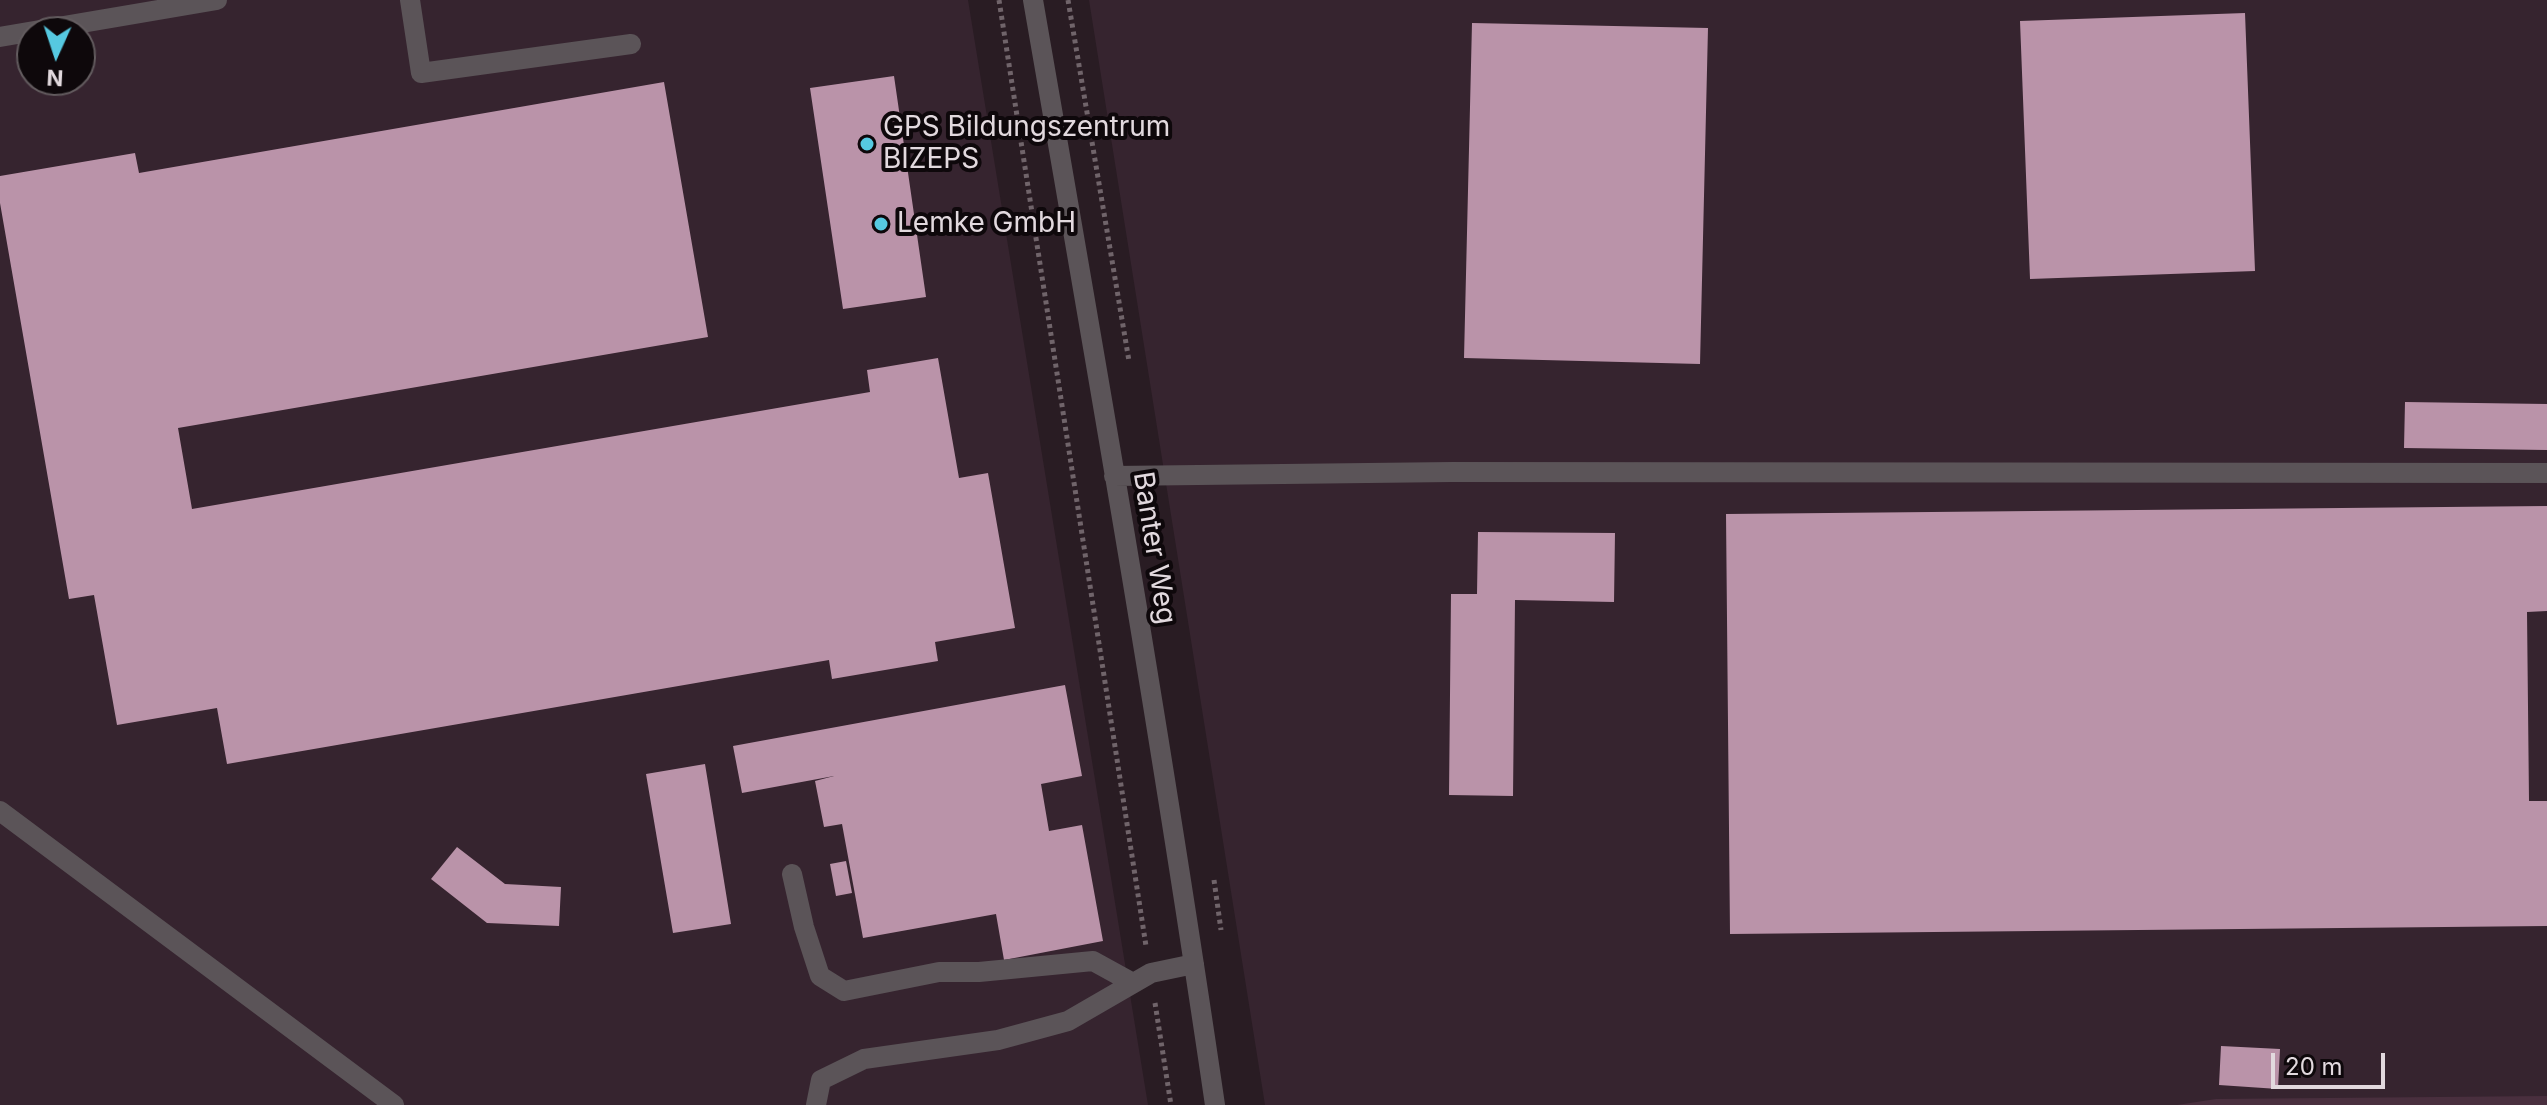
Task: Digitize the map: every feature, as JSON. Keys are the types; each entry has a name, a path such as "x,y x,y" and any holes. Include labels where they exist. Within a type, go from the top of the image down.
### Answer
{"street":[{"path":"0,37 217,0"},
{"path":"410,0 421,73 631,44"},
{"name":"Banter Weg","path":"1033,0 1114,476 1215,1105"},
{"path":"1114,476 1452,472 2547,473"},
{"path":"0,811 394,1105"},
{"path":"792,874 804,927 820,976 844,991 939,972 979,972 1093,961 1142,978"},
{"path":"816,1105 821,1080 864,1059 998,1040 1068,1021 1142,978 1194,964"}],"path":[{"path":"999,0 1142,978 1171,1105"}],"shaded area":[{"path":"0,0 968,0 1148,1105 0,1105"},
{"path":"1089,0 2547,0 2547,1105 1265,1105"},
{"path":"2547,1096 2547,1105 2177,1105 2216,1099"}],"building":[{"path":"2245,13 2255,271 2030,279 2020,21"},
{"path":"1472,23 1708,28 1700,364 1464,358"},
{"path":"894,76 926,297 843,309 810,88"},
{"path":"664,82 708,337 178,428 192,509 870,392 867,370 938,358 959,478 988,473 1015,628 935,642 938,661 832,679 829,660 227,764 217,708 117,725 94,595 69,599 0,203 0,176 135,153 139,173"},
{"path":"2405,402 2547,404 2547,450 2404,448"},
{"path":"2547,506 2547,611 2527,612 2529,801 2547,801 2547,926 1730,934 1726,514"},
{"path":"1478,532 1615,533 1614,602 1515,600 1513,796 1449,795 1451,594 1477,594"},
{"path":"1065,685 1082,776 1041,784 1049,831 1082,825 1103,941 1004,960 996,914 863,938 842,824 824,827 815,781 834,776 742,793 733,746"},
{"path":"705,764 731,924 673,933 646,774"},
{"path":"457,847 505,884 561,887 559,926 487,923 431,879"},
{"path":"846,861 852,893 836,896 830,864"},
{"path":"2221,1046 2280,1049 2278,1089 2219,1085"}],"place":[{"name":"GPS Bildungszentrum BIZEPS","path":"867,144"},
{"name":"Lemke GmbH","path":"881,224"}]}
